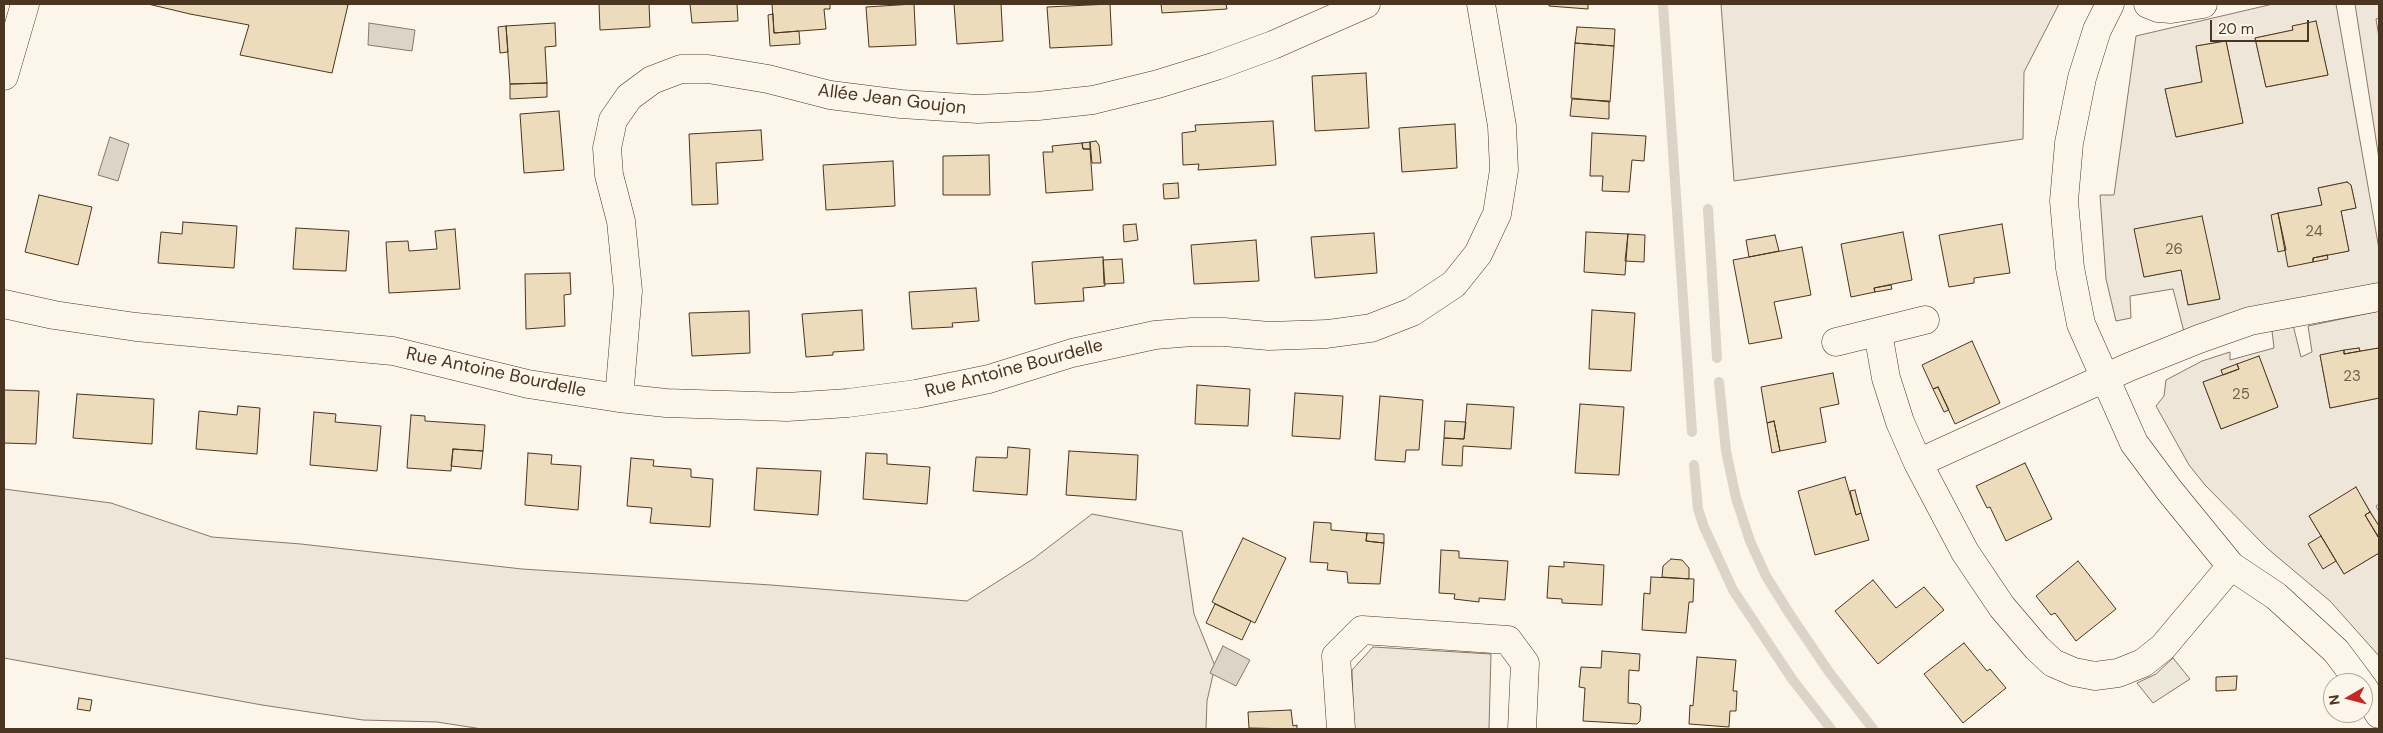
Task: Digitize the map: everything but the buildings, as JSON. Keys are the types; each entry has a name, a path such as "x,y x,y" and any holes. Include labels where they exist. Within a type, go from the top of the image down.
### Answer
{"street":[{"path":"4,76 25,4"},
{"name":"Allée Jean Goujon","path":"619,398 628,291 622,230 609,175 607,148 613,120 629,97 652,80 681,69 708,69 768,79 830,96 901,104 978,109 1038,106 1093,100 1158,84 1216,66 1273,45 1366,4"},
{"name":"Rue Antoine Bourdelle","path":"4,304 54,315 136,328 394,351 528,384 619,398 666,403 787,407 848,403 916,394 990,379 1072,353 1155,335 1224,332 1269,336 1327,334 1371,328 1412,312 1454,284 1478,254 1497,214 1504,170 1502,126 1481,4"},
{"path":"2110,4 2097,30 2082,78 2069,143 2064,201 2070,268 2082,324 2134,443 2231,566 2276,596 2336,651 2354,673"},
{"path":"2148,4 2158,8 2172,9 2203,4"},
{"path":"1918,463 2104,378 2198,339 2250,320 2379,297"},
{"path":"1836,342 1926,320"},
{"path":"1878,332 1886,378 1900,422 1918,463 1965,552 2002,607 2037,648 2053,663 2074,672 2095,676 2118,673 2144,663 2163,647 2231,566"},
{"path":"1341,729 1336,656 1362,630 1508,640 1525,663 1522,729"}],"shaded area":[{"path":"1721,4 2059,4 2024,72 2023,139 1734,181"},
{"path":"2273,4 2336,4 2379,249 2379,283 2259,308 2184,332 2173,289 2130,296 2131,318 2116,321 2106,279 2100,195 2114,195 2136,36","holes":["2316,22 2328,75 2266,87 2255,38 2293,30 2293,26","2226,41 2243,123 2176,137 2165,89 2202,82 2196,46","2347,182 2351,185 2356,208 2341,211 2349,251 2327,255 2327,259 2289,266 2279,213 2322,205 2318,188","2135,229 2220,299 2188,305 2181,270 2144,277"]},
{"path":"2355,4 2379,4 2379,18 2376,19 2379,37 2379,159"},
{"path":"369,23 415,30 412,51 368,45"},
{"path":"110,137 129,144 118,181 98,175"},
{"path":"2379,311 2379,348 2360,351 2359,348 2320,355 2330,408 2379,398 2379,504 2376,506 2379,512 2379,526 2356,488 2309,516 2344,574 2379,553 2379,656 2330,601 2268,549 2205,485 2189,465 2156,406 2164,396 2166,380 2202,361 2230,352 2230,360 2274,348 2272,331 2293,325 2301,357 2312,352 2308,326","holes":["2259,357 2278,407 2221,429 2203,382 2223,375 2221,370"]},
{"path":"4,489 111,503 212,537 301,544 522,569 771,585 967,601 1033,559 1092,514 1182,531 1194,614 1215,666 1207,701 1206,729 482,729 437,722 363,720 262,705 4,658"},
{"path":"1223,646 1250,660 1236,686 1210,673"},
{"path":"1373,647 1491,654 1489,729 1354,729 1352,670"},
{"path":"2173,658 2190,679 2153,703 2137,683 2156,674"}],"waterway":[{"path":"1663,4 1692,432"},
{"path":"1708,209 1717,358"},
{"path":"1719,382 1726,451 1736,498 1750,541 1766,576 1789,613 1829,672 1873,729"},
{"path":"1694,465 1698,509 1704,527 1733,590 1792,679 1831,729"}]}
